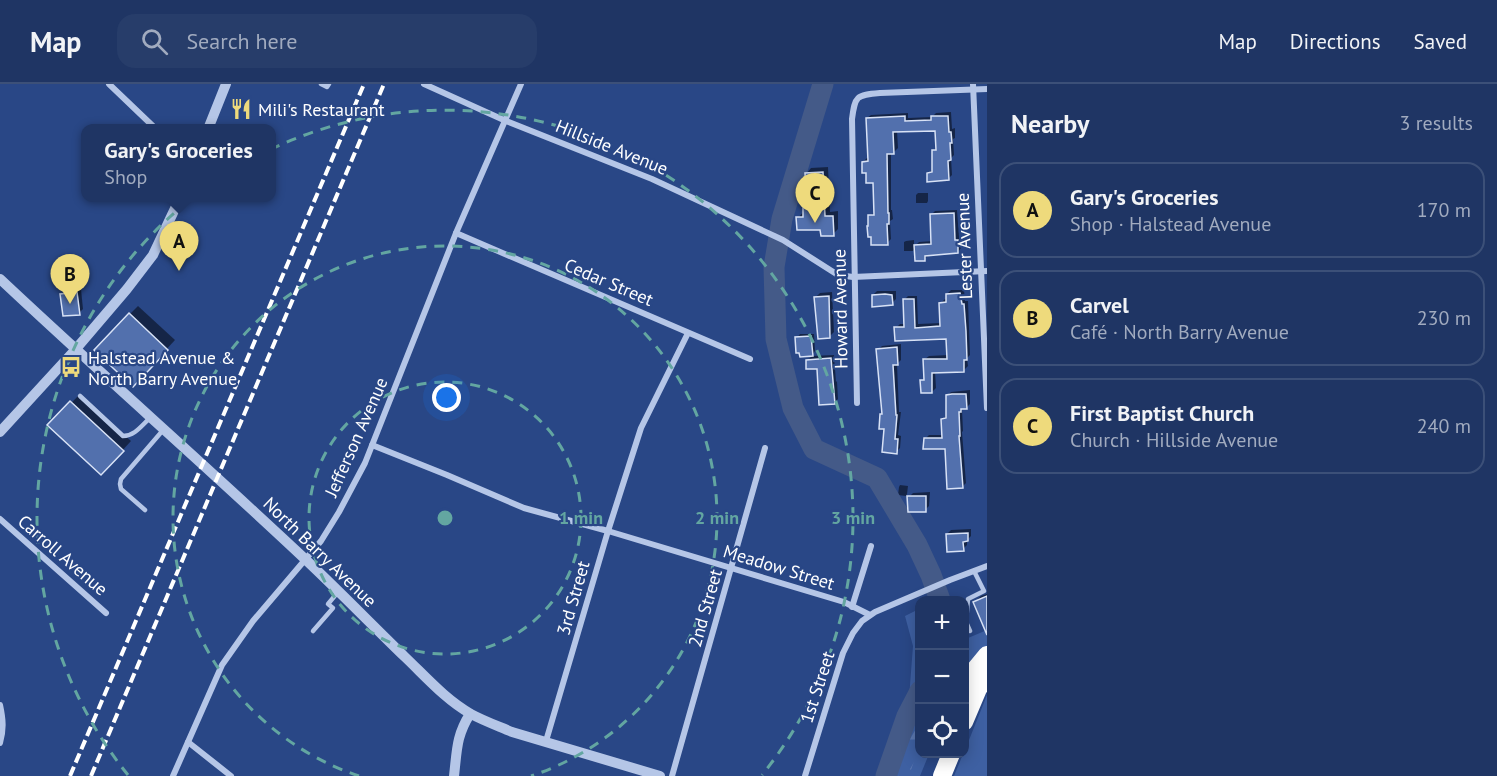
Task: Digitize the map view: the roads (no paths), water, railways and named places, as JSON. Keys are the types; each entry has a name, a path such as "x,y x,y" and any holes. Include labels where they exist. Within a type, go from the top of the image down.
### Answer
{"highway":[{"path":"969,680 987,655"},
{"path":"969,710 987,675"},
{"path":"929,776 936,758"},
{"path":"942,776 949,758"}],"street":[{"path":"109,84 151,124"},
{"path":"210,124 226,84"},
{"name":"Hillside Avenue","path":"424,84 506,121 652,179 787,242 838,275 853,277"},
{"name":"Jefferson Avenue","path":"173,776 222,665 253,621 321,541 365,463 456,232 521,84"},
{"path":"973,87 987,88"},
{"name":"Howard Avenue","path":"857,403 853,277 852,119 854,102 866,94 973,87"},
{"name":"Lester Avenue","path":"973,87 984,272 987,408"},
{"path":"0,432 127,289 153,255 178,202"},
{"name":"Cedar Street","path":"456,232 750,358"},
{"path":"853,277 984,272"},
{"name":"North Barry Avenue","path":"0,279 306,560 454,703 470,714 502,728 660,776"},
{"name":"3rd Street","path":"546,741 641,428 688,333"},
{"name":"Meadow Street","path":"372,445 524,508 844,602 870,615"},
{"name":"2nd Street","path":"672,776 765,448"},
{"name":"Carroll Avenue","path":"0,519 106,613"},
{"path":"852,607 871,546"},
{"path":"870,615 987,566"},
{"name":"1st Street","path":"805,776 843,653 853,633 870,615"},
{"path":"0,705 3,723 0,743"},
{"path":"454,776 458,738 470,714"},
{"path":"188,742 231,776"}],"lane":[{"path":"321,84 327,87 329,84"},
{"path":"80,396 123,436 133,434 151,417"},
{"path":"145,510 121,489 121,479 164,429"},
{"path":"970,631 966,622 968,599 985,594 974,571"},
{"path":"313,631 333,608 328,604 339,592"}],"waterway":[{"path":"823,84 782,219 774,267 776,339 793,408 814,449 877,478 917,545 939,596"},
{"path":"886,776 907,716 915,701"}],"railway":[{"path":"70,776 364,84"},
{"path":"91,776 384,84"}],"place":[{"name":"Mili's Restaurant","path":"241,109"},
{"name":"First Baptist Church","path":"815,223"},
{"name":"Gary's Groceries","path":"179,271"},
{"name":"Carvel","path":"70,304"},
{"name":"Halstead Avenue & North Barry Avenue","path":"71,367"}]}
